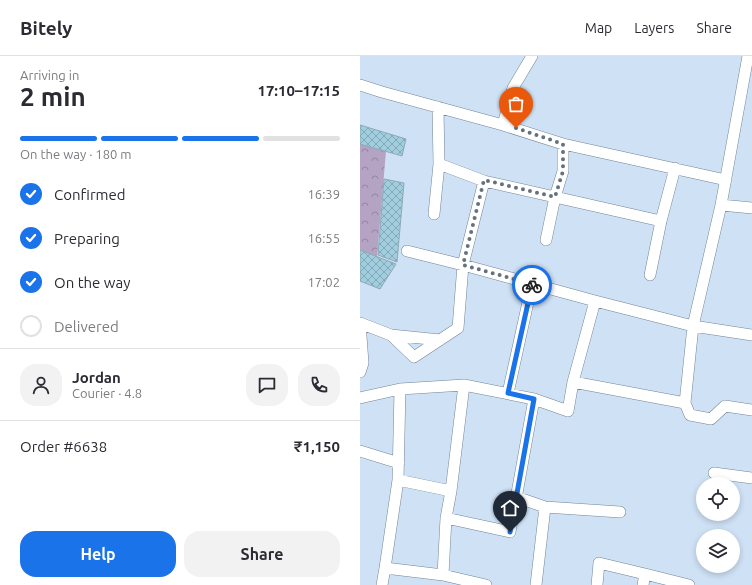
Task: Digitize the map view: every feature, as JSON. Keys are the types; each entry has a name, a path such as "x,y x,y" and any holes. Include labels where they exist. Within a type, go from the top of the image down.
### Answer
{"street":[{"path":"503,124 510,94 532,56"},
{"path":"748,56 721,206 693,326 685,403 690,415 711,419 725,406 752,410"},
{"path":"360,85 503,124 563,144 726,180"},
{"path":"434,214 439,164 438,107"},
{"path":"546,240 555,197 563,171 563,144"},
{"path":"439,164 484,180 661,221"},
{"path":"650,275 661,221 675,168"},
{"path":"391,335 414,357 458,328 463,265 484,180"},
{"path":"721,206 752,208"},
{"path":"408,251 693,326 752,335"},
{"path":"508,393 532,284"},
{"path":"360,398 400,389 464,385 534,399 568,410 573,382 595,301"},
{"path":"360,372 363,363 360,323 391,335 440,340"},
{"path":"573,382 685,403"},
{"path":"443,575 446,518 451,491 464,385"},
{"path":"382,585 398,480 400,389"},
{"path":"446,518 510,532 534,399"},
{"path":"360,451 398,463"},
{"path":"714,473 752,478"},
{"path":"398,480 451,491"},
{"path":"516,497 546,507 620,512"},
{"path":"536,585 546,507"},
{"path":"597,585 599,563 644,580 689,585"},
{"path":"385,568 443,575 486,585"}],"green space":[{"path":"360,144 386,151 377,257 360,251"}],"building":[{"path":"360,125 406,139 402,156 360,144"},
{"path":"384,179 404,183 397,262 378,255"},
{"path":"360,250 396,264 380,289 360,281"}],"way so far":[{"path":"516,128 563,144 563,171 555,197 484,180 463,265 532,285"}],"route":[{"path":"510,532 534,399 508,393 532,285"}]}
